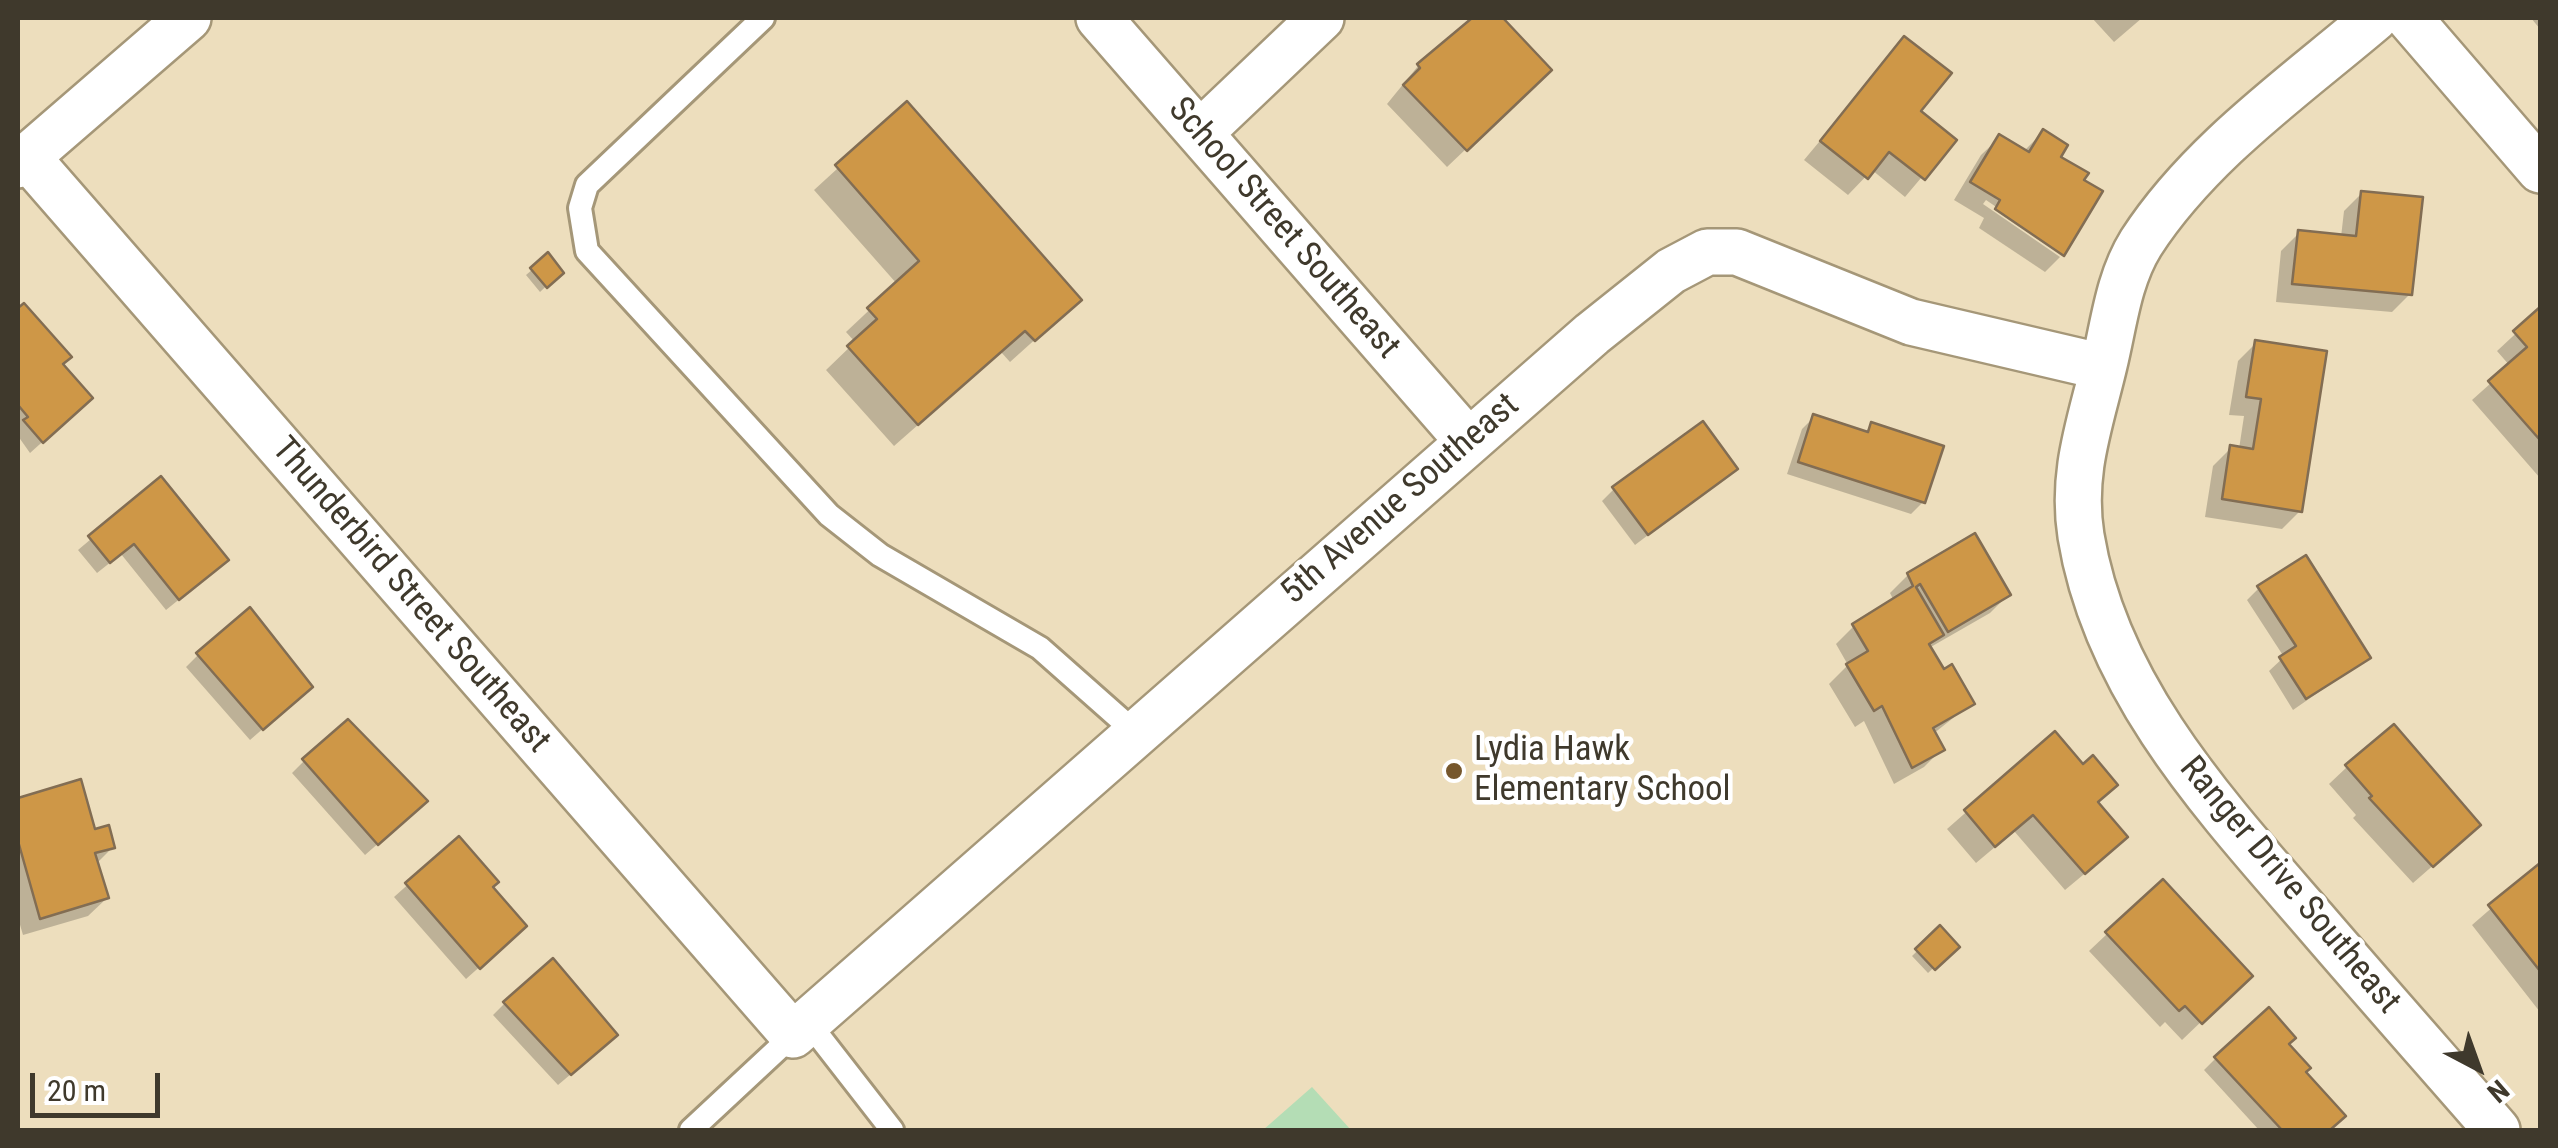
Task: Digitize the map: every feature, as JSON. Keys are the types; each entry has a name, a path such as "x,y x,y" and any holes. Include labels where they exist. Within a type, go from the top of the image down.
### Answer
{"street":[{"path":"22,161 188,18"},
{"name":"School Street Southeast","path":"1099,18 1468,442"},
{"path":"1200,133 1321,18"},
{"name":"Ranger Drive Southeast","path":"2375,18 2251,123 2181,192 2150,232 2117,298 2104,367 2086,423 2078,483 2081,534 2093,589 2137,693 2206,797 2497,1130"},
{"path":"2408,18 2540,170"},
{"name":"Thunderbird Street Southeast","path":"22,161 801,1029"},
{"name":"5th Avenue Southeast","path":"801,1029 1468,442 1671,271 1707,252 1738,252 1911,322 2104,367"}],"lane":[{"path":"763,18 587,185 580,208 587,251 829,515 880,554 1040,648 1136,733"},
{"path":"691,1130 801,1029 892,1130"}],"green space":[{"path":"1312,1087 1351,1130 1263,1130"}],"building":[{"path":"1472,18 1503,18 1552,70 1467,151 1403,85 1420,68 1417,64"},
{"path":"1904,36 1952,73 1921,111 1957,140 1925,180 1889,152 1868,179 1820,141"},
{"path":"907,101 1082,300 1035,341 1025,331 918,425 847,346 877,319 867,308 919,261 835,165"},
{"path":"2043,129 2068,145 2061,157 2089,173 2084,180 2103,191 2064,256 1995,209 2000,200 1970,182 1999,134 2029,152"},
{"path":"2361,191 2423,197 2412,295 2292,284 2298,230 2356,236"},
{"path":"548,252 564,273 547,288 530,268"},
{"path":"24,303 72,357 63,364 93,398 43,443 23,420 28,417 18,405 18,308"},
{"path":"2540,307 2540,440 2488,381 2527,347 2513,331"},
{"path":"2255,340 2327,351 2302,512 2222,499 2230,445 2253,449 2261,399 2246,397"},
{"path":"1813,414 1868,432 1871,422 1944,446 1925,503 1798,462"},
{"path":"1703,421 1738,469 1648,535 1612,487"},
{"path":"161,476 229,560 179,600 134,544 110,563 88,536"},
{"path":"1975,533 2011,595 1948,632 1920,584 1916,587 1944,635 1929,644 1944,669 1952,664 1975,704 1933,728 1945,750 1912,768 1882,706 1874,711 1846,664 1868,651 1852,624 1913,586 1907,573"},
{"path":"2306,555 2371,658 2306,699 2279,657 2296,646 2257,586"},
{"path":"250,607 313,687 263,730 196,653"},
{"path":"348,719 428,801 378,845 302,759"},
{"path":"2394,724 2481,825 2433,867 2369,798 2372,796 2345,765"},
{"path":"2055,731 2083,764 2093,755 2118,785 2098,802 2128,837 2085,874 2033,815 1995,847 1964,810"},
{"path":"81,779 95,829 109,825 115,848 95,853 109,898 40,919 18,841 18,798"},
{"path":"459,836 499,882 493,887 527,926 480,969 405,883"},
{"path":"2540,863 2540,971 2488,905"},
{"path":"2163,879 2253,976 2202,1024 2185,1006 2179,1011 2105,932"},
{"path":"1940,925 1960,947 1935,970 1915,949"},
{"path":"553,958 618,1035 571,1075 503,1002"},
{"path":"2269,1007 2296,1038 2289,1044 2311,1068 2306,1072 2346,1116 2330,1130 2282,1130 2214,1057"}],"place":[{"name":"Lydia Hawk Elementary School","path":"1454,771"}]}
